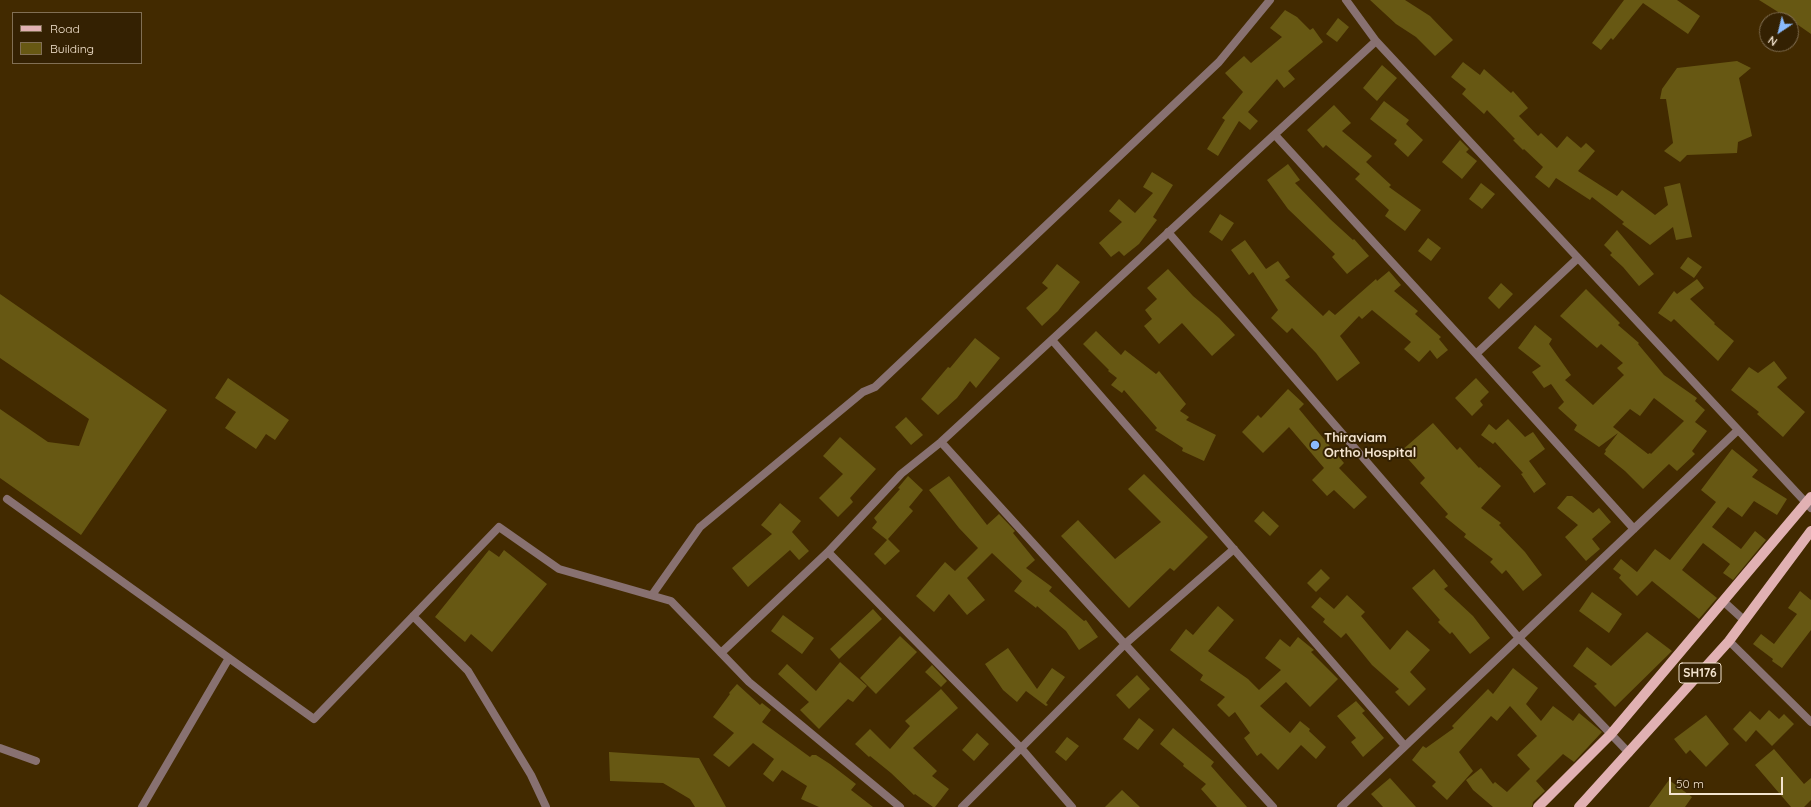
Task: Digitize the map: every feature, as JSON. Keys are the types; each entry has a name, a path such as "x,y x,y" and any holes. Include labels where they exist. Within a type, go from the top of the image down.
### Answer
{"main road":[{"path":"1538,807 1611,734 1723,601 1809,503"},
{"name":"SH176","path":"1579,807 1629,754 1729,641 1811,531"}],"street":[{"path":"652,595 700,527 863,392 875,387 1219,62 1270,0"},
{"path":"1346,0 1376,41 1738,430 1809,503"},
{"path":"721,653 828,552 901,474 941,442 1376,41"},
{"path":"1275,135 1634,529"},
{"path":"1168,232 1519,638 1629,754"},
{"path":"1476,354 1578,258"},
{"path":"1052,340 1405,746"},
{"path":"1341,807 1738,430"},
{"path":"941,442 1273,807"},
{"path":"7,499 314,719 499,527 559,568 671,600 749,682 900,807"},
{"path":"962,807 1125,644 1234,549"},
{"path":"828,552 1021,748 1072,807"},
{"path":"1723,601 1745,621"},
{"path":"413,616 468,671 531,775 546,807"},
{"path":"1729,641 1811,722"},
{"path":"142,807 229,658"},
{"path":"0,748 36,762"}],"building":[{"path":"1370,0 1405,0 1430,16 1453,40 1435,56 1416,37 1396,24"},
{"path":"1624,0 1677,0 1700,16 1688,34 1643,3 1613,40 1611,38 1601,50 1592,43"},
{"path":"1759,0 1811,0 1811,34 1799,26 1799,12 1778,12"},
{"path":"1285,10 1297,17 1310,30 1313,28 1323,42 1288,71 1295,79 1284,88 1277,79 1248,112 1258,121 1250,130 1239,121 1218,156 1207,149 1225,120 1222,118 1243,92 1225,73 1244,56 1251,63 1282,37 1270,28"},
{"path":"1338,18 1349,27 1337,42 1326,34"},
{"path":"1737,61 1751,68 1739,78 1752,136 1738,142 1737,153 1687,155 1680,162 1664,151 1673,143 1666,99 1660,99 1662,89 1677,68"},
{"path":"1463,62 1480,75 1484,69 1511,93 1513,91 1528,108 1519,116 1538,136 1541,133 1557,148 1567,136 1581,148 1586,143 1595,151 1578,171 1617,196 1622,190 1655,215 1668,205 1664,187 1680,183 1692,237 1676,240 1673,227 1650,245 1622,224 1624,222 1592,197 1590,200 1556,178 1549,188 1535,177 1543,167 1513,140 1515,139 1487,110 1484,114 1462,94 1466,89 1451,77"},
{"path":"1382,65 1397,78 1377,101 1363,88"},
{"path":"1384,101 1409,120 1406,124 1423,140 1408,157 1394,144 1397,140 1370,119"},
{"path":"1334,105 1351,123 1342,131 1372,156 1366,162 1391,185 1389,187 1421,210 1405,231 1385,216 1389,210 1355,179 1360,174 1326,145 1323,148 1307,130"},
{"path":"1460,140 1469,149 1466,152 1477,161 1462,179 1442,162"},
{"path":"1288,164 1300,180 1295,183 1330,219 1353,240 1354,239 1369,256 1347,274 1332,257 1335,254 1288,209 1267,180"},
{"path":"1152,172 1173,185 1153,217 1157,220 1139,244 1124,256 1119,251 1111,257 1099,243 1122,222 1109,211 1119,199 1135,213 1153,193 1143,187"},
{"path":"1481,183 1495,194 1482,209 1469,199"},
{"path":"1220,214 1234,223 1222,241 1209,232"},
{"path":"1617,230 1654,274 1639,286 1623,267 1610,255 1612,253 1604,245"},
{"path":"1428,238 1441,248 1431,261 1418,251"},
{"path":"1245,240 1266,269 1278,261 1290,277 1285,280 1323,316 1329,310 1335,315 1376,279 1377,281 1389,271 1401,285 1394,291 1418,311 1415,314 1441,337 1439,339 1448,350 1437,359 1430,350 1419,362 1404,349 1411,342 1372,310 1362,319 1359,316 1340,336 1360,363 1337,381 1316,353 1292,328 1287,333 1271,318 1278,310 1253,272 1249,275 1231,250"},
{"path":"1688,257 1702,267 1694,278 1680,268"},
{"path":"1057,264 1080,282 1058,311 1042,326 1026,308 1048,288 1042,283"},
{"path":"1168,269 1193,296 1219,318 1235,335 1212,356 1182,323 1159,344 1144,326 1152,319 1145,310 1157,299 1147,288"},
{"path":"1697,279 1704,288 1690,299 1715,323 1714,324 1734,341 1718,361 1674,319 1671,322 1658,313 1674,291 1677,294"},
{"path":"1501,283 1513,294 1499,309 1488,298"},
{"path":"1586,289 1620,323 1618,325 1639,343 1638,344 1664,375 1697,398 1695,401 1705,410 1695,422 1707,431 1692,451 1695,454 1677,471 1669,464 1643,489 1625,471 1604,454 1606,451 1605,450 1618,433 1599,447 1574,430 1577,425 1558,408 1564,402 1551,384 1544,388 1532,372 1541,366 1518,348 1535,325 1552,339 1549,344 1571,375 1565,380 1593,405 1624,375 1617,368 1623,363 1601,344 1597,348 1560,316","holes":["1654,398 1684,421 1651,454 1648,454 1613,427 1630,409 1640,416"]},
{"path":"0,294 167,410 81,535 0,478 0,409 48,442 79,446 89,419 0,358"},
{"path":"1096,331 1121,355 1125,350 1156,374 1159,371 1186,404 1180,411 1189,417 1186,420 1216,435 1204,461 1182,451 1183,448 1155,430 1157,428 1124,390 1122,393 1111,385 1117,378 1108,371 1109,370 1083,344"},
{"path":"975,338 1000,358 976,388 970,381 957,398 938,415 921,399"},
{"path":"1774,361 1787,378 1777,387 1805,412 1783,437 1757,414 1759,412 1731,390 1749,367 1758,373"},
{"path":"228,378 289,420 275,440 266,434 256,449 225,428 236,412 215,398"},
{"path":"1476,378 1489,392 1480,401 1483,405 1472,416 1455,398"},
{"path":"1288,389 1304,404 1299,409 1344,463 1339,468 1367,497 1354,509 1334,490 1327,496 1312,480 1324,468 1289,427 1263,453 1242,432 1258,415 1261,418"},
{"path":"906,417 923,435 911,445 895,427"},
{"path":"1508,419 1525,437 1533,432 1545,449 1529,461 1546,484 1534,493 1521,474 1523,473 1495,442 1493,444 1481,435 1489,424 1496,430"},
{"path":"1433,423 1457,450 1460,447 1479,468 1480,467 1501,486 1481,508 1501,523 1499,525 1525,552 1542,575 1523,591 1506,570 1502,574 1490,562 1493,559 1464,537 1466,534 1445,517 1448,514 1420,483 1425,478 1401,451"},
{"path":"840,437 876,469 850,498 853,502 838,517 819,498 843,474 823,456"},
{"path":"1732,449 1758,470 1752,477 1787,499 1777,515 1754,501 1742,517 1728,507 1712,527 1741,549 1755,531 1766,540 1733,580 1723,573 1730,564 1703,543 1682,570 1717,598 1699,619 1652,581 1637,596 1619,578 1621,575 1613,569 1621,559 1637,572 1655,549 1670,560 1716,502 1701,490"},
{"path":"1144,474 1208,537 1174,571 1170,568 1129,608 1061,536 1078,520 1115,559 1161,522 1128,489"},
{"path":"908,476 923,490 909,507 913,511 888,539 900,551 885,565 874,554 887,540 872,528 877,522 874,518 900,489 898,488"},
{"path":"949,476 987,525 999,514 1015,531 1013,533 1035,560 1026,568 1052,587 1049,591 1084,621 1086,620 1098,637 1079,650 1066,631 1037,606 1036,608 1014,591 1022,581 992,553 967,578 985,600 967,615 949,594 934,612 916,596 945,562 955,571 978,548 959,528 929,490"},
{"path":"1567,496 1572,496 1593,513 1599,508 1611,522 1592,539 1600,549 1586,561 1565,537 1578,525 1557,508"},
{"path":"780,503 801,521 792,532 809,551 799,560 790,550 748,587 732,568 772,534 761,525"},
{"path":"1263,511 1279,526 1270,536 1254,521"},
{"path":"489,550 499,557 504,550 547,584 492,652 471,634 465,642 435,617"},
{"path":"1321,569 1330,578 1316,592 1307,583"},
{"path":"1434,569 1448,586 1444,589 1473,616 1490,638 1470,654 1452,632 1450,634 1438,622 1440,620 1412,588"},
{"path":"1800,591 1811,600 1811,630 1782,668 1753,644 1761,634 1774,644 1797,614 1788,608"},
{"path":"1592,592 1622,614 1609,633 1579,611"},
{"path":"1347,595 1365,612 1361,616 1390,650 1407,630 1430,650 1410,672 1426,689 1409,706 1395,692 1399,689 1372,665 1346,633 1341,638 1323,622 1325,619 1311,607 1320,597 1334,609"},
{"path":"1218,606 1234,620 1208,651 1248,679 1259,690 1281,670 1265,658 1280,639 1290,647 1298,637 1314,650 1311,652 1338,679 1310,707 1286,682 1260,706 1290,733 1300,721 1310,729 1309,731 1326,747 1316,759 1301,745 1278,770 1261,753 1257,756 1244,738 1250,733 1235,712 1229,717 1217,705 1225,697 1200,680 1203,675 1170,650 1186,629 1193,635"},
{"path":"873,609 882,619 839,659 830,649"},
{"path":"783,615 814,638 802,654 771,631"},
{"path":"1647,632 1672,651 1615,707 1594,686 1597,684 1573,666 1587,647 1611,666"},
{"path":"900,636 917,652 876,694 860,678"},
{"path":"1008,648 1037,689 1052,668 1065,677 1046,703 1048,705 1046,706 1026,691 1017,702 1003,690 985,664"},
{"path":"840,662 867,686 853,702 848,699 819,729 800,710 809,702 778,674 787,664 816,691"},
{"path":"932,665 947,681 941,687 925,672"},
{"path":"1513,668 1538,688 1526,704 1541,721 1553,706 1573,721 1579,713 1602,732 1574,762 1563,754 1536,781 1545,791 1533,802 1532,807 1493,807 1473,790 1466,780 1481,768 1493,784 1495,782 1507,792 1530,769 1517,755 1537,736 1510,706 1497,721 1491,716 1459,752 1473,771 1447,800 1432,786 1436,782 1412,760 1423,746 1426,748 1454,728 1452,726 1488,689 1493,694"},
{"path":"1137,675 1150,689 1129,709 1116,695"},
{"path":"737,684 760,705 762,703 771,710 762,722 810,757 812,755 816,755 830,764 856,784 851,790 873,807 819,807 801,799 807,786 782,770 773,782 763,774 774,759 753,743 729,767 713,755 734,733 713,717"},
{"path":"941,689 958,708 913,748 937,771 932,776 949,789 935,807 933,807 915,794 914,795 891,773 870,756 869,757 855,744 870,729 890,749 910,726 905,721"},
{"path":"1356,701 1365,711 1362,713 1384,738 1363,757 1351,742 1356,738 1337,716"},
{"path":"1769,710 1779,719 1784,714 1794,724 1772,746 1756,730 1746,742 1733,729 1750,711 1760,720"},
{"path":"1706,715 1729,744 1706,767 1690,750 1686,754 1674,739"},
{"path":"1139,718 1154,730 1138,750 1123,739"},
{"path":"1173,728 1214,762 1211,766 1247,807 1217,807 1201,789 1206,784 1183,766 1184,764 1160,744"},
{"path":"977,733 989,744 974,761 962,750"},
{"path":"1067,737 1079,746 1066,761 1055,752"},
{"path":"1774,749 1804,784 1811,778 1811,800 1804,807 1791,807 1755,765"},
{"path":"609,752 699,758 726,807 695,807 690,799 663,783 610,781"},
{"path":"1390,778 1416,807 1383,807 1371,794"},
{"path":"1669,780 1692,797 1685,807 1649,807"},
{"path":"1122,790 1140,807 1105,807"}],"place":[{"name":"Thiraviam Ortho Hospital","path":"1315,445"}]}
